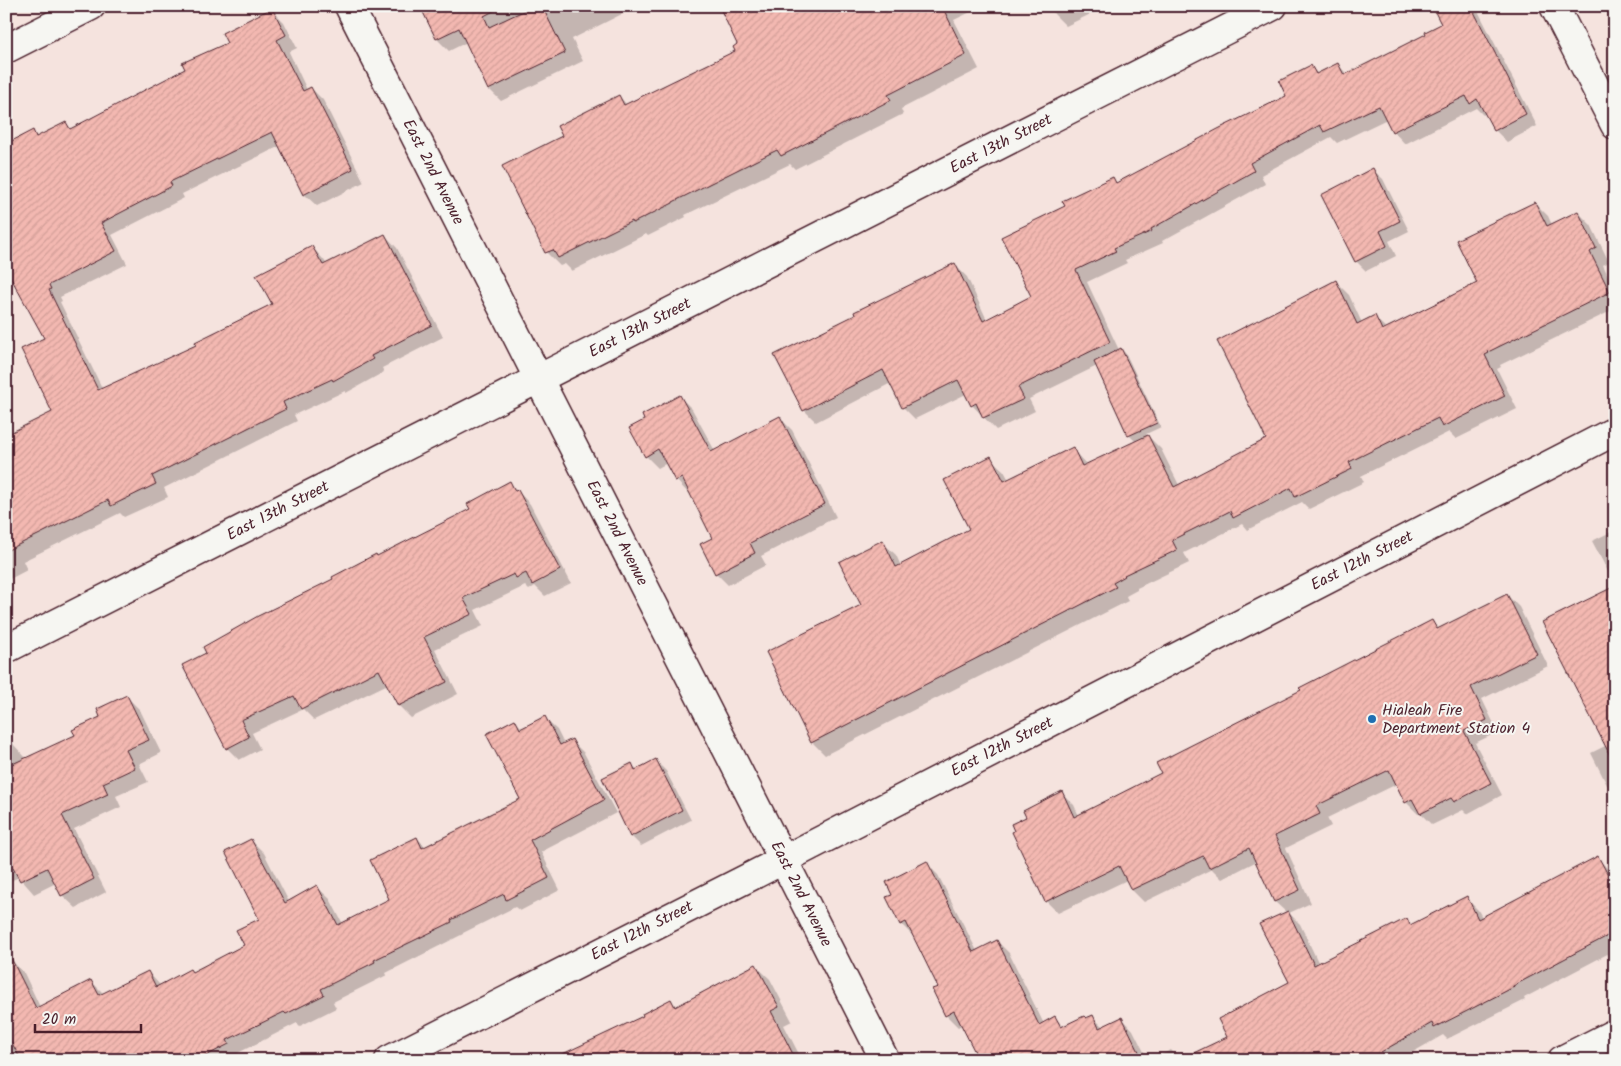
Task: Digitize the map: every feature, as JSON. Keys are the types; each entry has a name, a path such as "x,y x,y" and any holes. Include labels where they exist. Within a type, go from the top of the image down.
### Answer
{"street":[{"path":"6,49 91,6"},
{"name":"East 2nd Avenue","path":"349,6 885,1060"},
{"name":"East 13th Street","path":"6,649 1273,6"},
{"path":"1554,6 1615,125"},
{"name":"East 12th Street","path":"389,1060 783,860 1615,431"},
{"path":"1562,1060 1615,1033"}],"building":[{"path":"420,6 503,6 484,16 489,27 534,6 542,6 565,53 488,90 459,28 436,39"},
{"path":"719,6 942,6 966,55 888,95 891,100 781,156 777,150 633,223 632,221 558,258 553,250 545,253 502,166 562,136 557,126 619,95 624,105 735,51 733,47 737,44"},
{"path":"1432,6 1471,6 1526,114 1494,131 1477,99 1470,104 1466,96 1392,132 1379,106 1324,132 1320,125 1250,163 1254,171 1151,229 1152,231 1114,248 1116,251 1076,270 1110,342 1018,387 1024,399 983,418 976,403 971,406 958,380 902,408 883,370 803,411 774,355 855,315 854,312 955,263 983,321 1031,296 1001,237 1065,206 1062,201 1113,177 1116,183 1220,128 1286,96 1279,81 1311,65 1316,74 1338,63 1344,75 1426,34 1425,32 1441,24"},
{"path":"272,8 286,35 277,40 303,91 311,87 353,169 303,195 272,132 170,182 172,186 101,223 116,251 49,285 51,289 49,290 98,390 196,345 195,342 272,304 256,275 312,246 323,265 385,234 432,325 371,356 373,359 333,381 332,379 283,402 286,409 152,476 156,484 111,506 108,500 6,551 6,435 52,412 21,349 44,338 6,269 6,144 33,130 36,137 66,122 70,129 185,69 182,63 227,43 222,33"},
{"path":"1373,168 1400,221 1380,231 1387,246 1355,262 1321,195"},
{"path":"1535,202 1547,226 1578,211 1596,248 1590,252 1610,292 1488,352 1485,355 1505,396 1442,427 1438,418 1349,462 1352,469 1295,497 1291,488 1233,518 1230,511 1172,540 1177,550 1124,575 1113,583 1116,587 811,743 766,652 861,605 839,562 883,540 896,567 969,529 944,480 991,456 1004,481 1073,447 1082,466 1148,435 1174,487 1266,439 1217,341 1336,280 1357,324 1375,315 1382,330 1477,283 1456,240"},
{"path":"1121,348 1157,423 1128,436 1094,362"},
{"path":"680,395 711,452 780,416 825,504 750,543 755,553 715,574 700,544 712,538 682,478 675,481 658,449 645,457 629,428 644,420 642,415"},
{"path":"510,481 515,491 518,490 560,570 532,585 526,573 516,578 514,574 463,598 472,614 424,637 447,682 398,706 379,670 301,709 294,696 241,720 249,737 226,749 182,665 206,653 203,647 258,616 333,579 332,577 376,554 377,556 470,509 467,504"},
{"path":"1615,586 1615,765 1542,622"},
{"path":"1507,594 1537,654 1471,687 1487,720 1464,731 1491,783 1454,802 1451,798 1420,814 1412,799 1405,803 1389,770 1316,806 1320,814 1275,836 1300,890 1274,902 1249,848 1209,868 1203,856 1131,890 1119,866 1045,902 1012,832 1014,831 1011,824 1026,817 1023,811 1062,791 1074,817 1161,773 1156,763 1301,690 1299,688 1432,620 1437,629"},
{"path":"127,695 149,740 126,750 135,768 103,783 108,794 62,815 94,879 61,896 47,868 20,881 6,855 6,767 75,735 72,730 100,717 97,709"},
{"path":"545,716 560,745 572,739 604,800 530,840 549,878 506,900 504,894 451,920 452,922 374,960 375,962 321,989 324,995 227,1040 229,1044 198,1060 21,1060 6,1032 6,948 36,1008 91,980 99,995 148,971 156,987 190,969 192,972 244,945 236,930 259,919 225,852 251,839 285,903 317,885 338,925 389,899 370,860 417,837 422,848 520,799 486,734 515,719 520,729"},
{"path":"656,759 682,810 630,837 602,778 632,763 635,770"},
{"path":"1598,856 1615,888 1615,932 1434,1028 1432,1023 1381,1052 1385,1060 1179,1060 1227,1037 1218,1019 1289,982 1259,924 1288,911 1314,965 1407,918 1410,925 1467,896 1478,919"},
{"path":"927,861 973,952 997,940 1039,1025 1055,1016 1061,1027 1084,1016 1086,1018 1093,1015 1099,1028 1122,1017 1143,1060 979,1060 954,1011 945,1016 932,989 938,987 906,922 900,925 886,897 892,895 886,882"},
{"path":"756,964 779,1007 771,1011 796,1060 550,1060 643,1016 642,1014 671,999 675,1007"}],"place":[{"name":"Hialeah Fire Department Station 4","path":"1372,719"}]}
